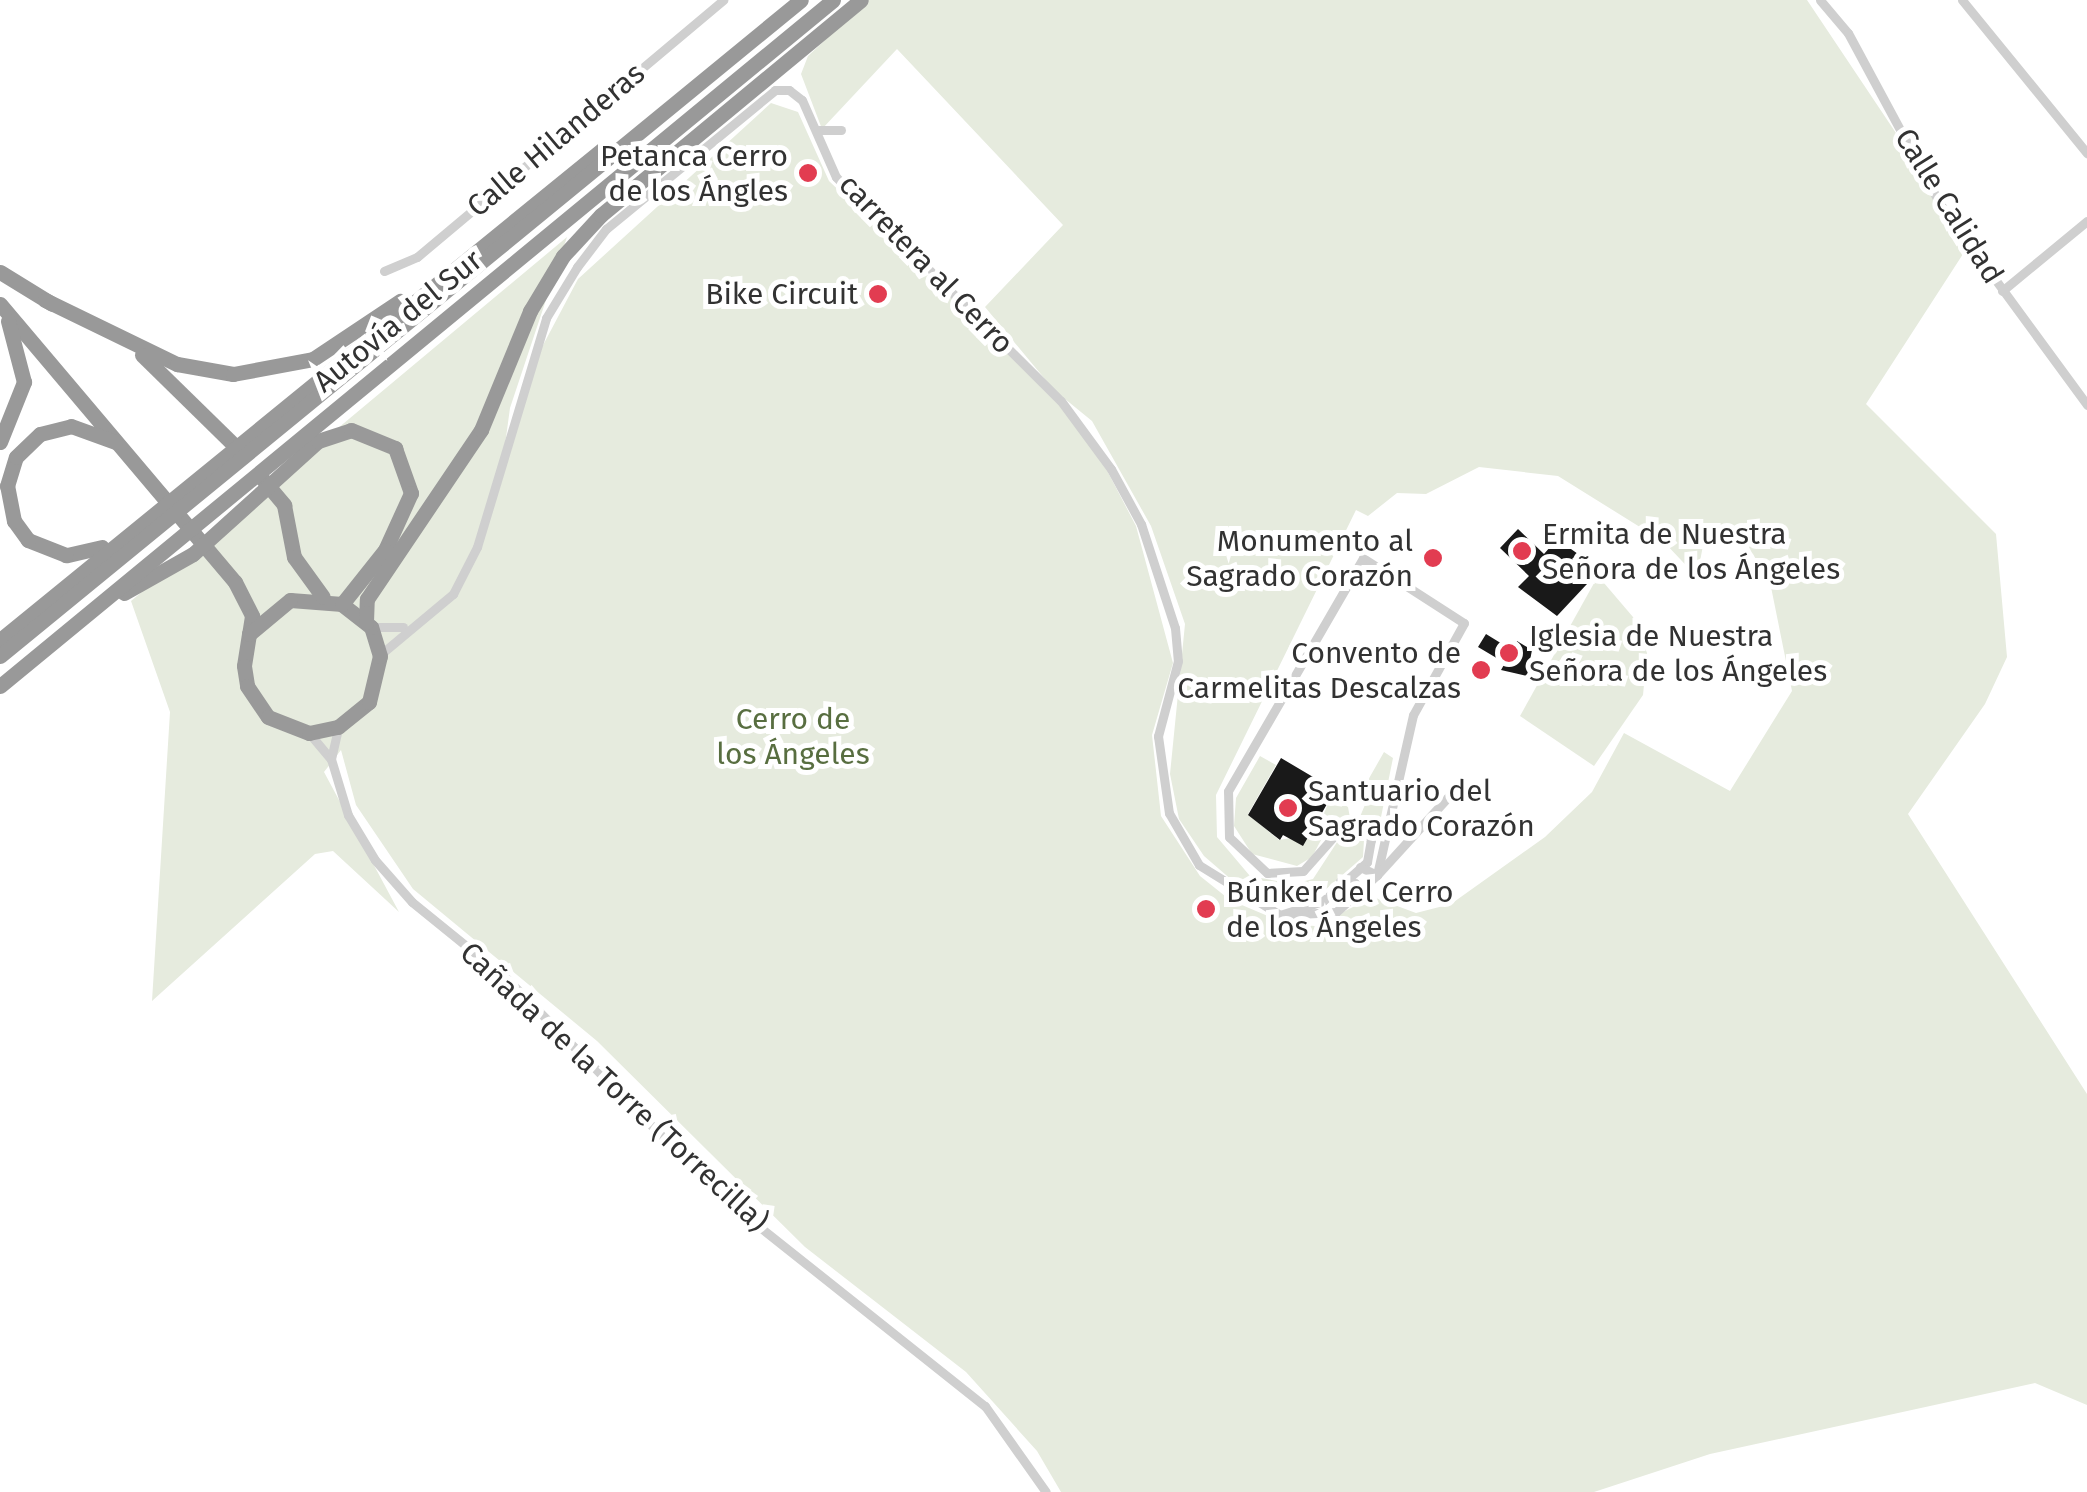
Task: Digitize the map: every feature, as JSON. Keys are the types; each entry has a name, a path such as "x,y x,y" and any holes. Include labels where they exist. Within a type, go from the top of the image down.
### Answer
{"highway":[{"name":"Autovía del Sur","path":"0,656 802,0"},
{"name":"Autovía del Sur","path":"0,689 833,0"},
{"path":"0,306 143,469 248,603 246,686 268,717 309,733 338,727 369,702 380,656 368,624 368,598 481,430 530,311 564,256 602,215 860,0"},
{"path":"0,640 120,537 603,149 644,129"},
{"path":"45,300 176,364 261,374 313,359 470,255"},
{"path":"0,272 142,355 210,415 284,505 294,557 323,597"},
{"path":"0,306 22,354 24,382 0,442"},
{"path":"120,537 81,555 49,552 28,540 9,504 11,470 40,434 71,426 114,442 143,469"},
{"path":"0,689 138,582 193,554 270,476 334,431 351,430 394,448 410,493 385,550 342,604"},
{"path":"248,634 290,600 323,597 342,604 368,624"}],"street":[{"name":"Calle Hilanderas","path":"384,271 417,257 723,0"},
{"name":"Calle Calidad","path":"1820,0 1848,33 1940,204 2087,405"},
{"path":"1962,0 2087,153"},
{"name":"carretera al Cerro","path":"406,627 453,594 477,548 546,318 606,229 775,90 802,100 836,176 1061,400 1111,468 1140,524 1175,628 1178,661 1158,736 1169,814 1199,865 1280,915"},
{"path":"817,130 841,130"},
{"path":"2002,291 2087,221"},
{"path":"1280,915 1324,901 1340,880 1360,866 1371,840 1364,830 1343,826 1303,871 1267,873 1229,837 1225,814 1228,790 1364,558 1464,623 1414,715 1377,876"},
{"path":"368,624 406,627"},
{"path":"380,656 406,627"},
{"path":"331,759 338,727"},
{"name":"Cañada de la Torre (Torrecilla)","path":"309,733 331,759 348,815 375,860 412,902 534,1006 722,1197 985,1406 1046,1492"},
{"path":"1280,915 1336,912 1362,897 1448,796"},
{"path":"1360,866 1377,876"},
{"path":"1340,880 1355,882 1362,897"}],"green space":[{"name":"Cerro de los Ángeles","path":"868,0 1807,0 1902,142 1963,254 1866,404 1996,534 2007,657 1985,704 1908,814 2087,1094 2087,1405 2035,1383 1710,1454 1594,1492 1061,1492 1037,1451 966,1372 805,1247 597,1041 413,889 356,805 341,750 324,772 399,912 333,851 315,854 152,1001 170,712 131,601 567,237 510,408 499,489 541,349 578,279 771,103 798,112 829,181 1061,401 1101,459 1136,526 1173,663 1152,735 1161,816 1200,876 1230,900 1287,924 1315,926 1373,897 1416,913 1451,904 1545,837 1592,792 1624,733 1730,791 1792,691 1771,587 1753,554 1723,527 1705,535 1697,577 1664,542 1558,476 1479,467 1426,494 1397,493 1368,516 1356,510 1216,795 1217,837 1250,876 1293,884 1313,879 1343,833 1364,840 1363,857 1316,898 1279,904 1241,888 1204,856 1179,819 1170,774 1185,624 1151,526 1092,421 1054,390 985,307 1063,225 897,49 822,129 801,74 808,56"},
{"path":"1598,576 1633,617 1647,653 1643,695 1594,766 1520,716"},
{"path":"1384,752 1393,758 1379,827 1359,819 1367,800 1359,796"},
{"path":"1260,756 1276,765 1248,814 1279,840 1315,834 1331,797 1348,807 1350,818 1328,827 1312,857 1297,866 1252,854 1234,826 1236,798"}],"building":[{"path":"1518,529 1544,554 1557,539 1578,554 1567,566 1587,584 1557,616 1518,587 1529,576 1500,548"},
{"name":"Iglesia de Nuestra Señora de los Ángeles","path":"1486,634 1512,650 1517,641 1532,650 1527,676 1501,670 1505,663 1478,647"},
{"name":"Santuario del Sagrado Corazón","path":"1281,758 1335,790 1303,846 1283,835 1280,840 1248,815"}],"place":[{"name":"Petanca Cerro de los Ángles","path":"808,173"},
{"name":"Bike Circuit","path":"878,294"},
{"name":"Ermita de Nuestra Señora de los Ángeles","path":"1522,551"},
{"name":"Monumento al Sagrado Corazón","path":"1433,558"},
{"name":"Iglesia de Nuestra Señora de los Ángeles","path":"1509,653"},
{"name":"Convento de Carmelitas Descalzas","path":"1481,670"},
{"name":"Santuario del Sagrado Corazón","path":"1288,808"},
{"name":"Búnker del Cerro de los Ángeles","path":"1206,909"}]}
